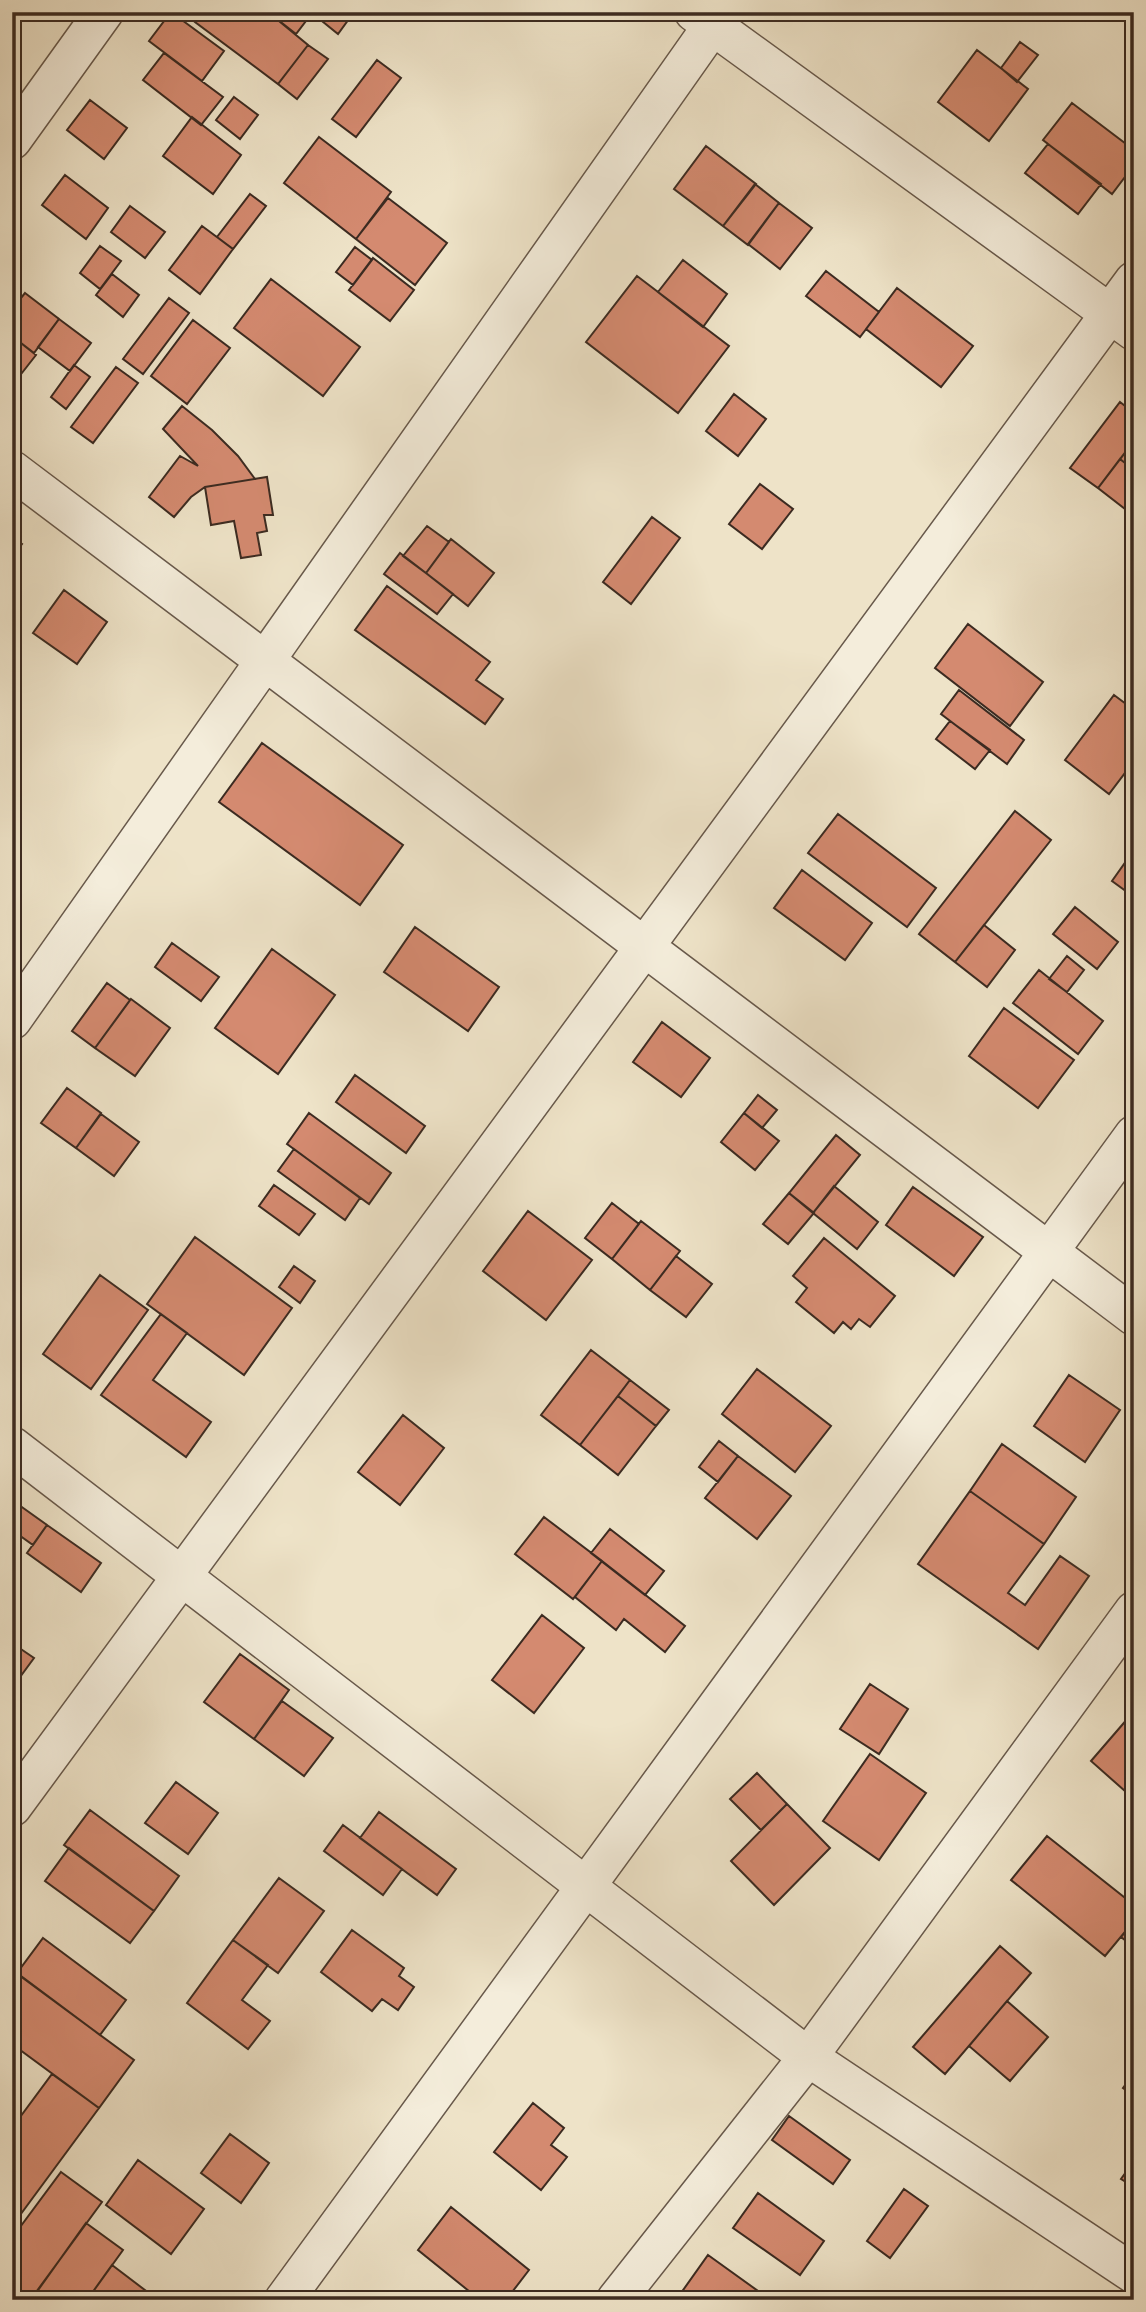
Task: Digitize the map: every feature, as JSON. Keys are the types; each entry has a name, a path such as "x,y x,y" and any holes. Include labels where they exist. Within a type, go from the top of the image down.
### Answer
{"street":[{"path":"12,140 104,12"},
{"path":"12,1020 265,660 709,17 1122,323"},
{"path":"12,1807 645,946 1122,323 1134,281"},
{"path":"12,470 1134,1316"},
{"path":"285,2300 1134,1135"},
{"path":"12,1446 808,2057 1134,2274"},
{"path":"616,2300 808,2057 1134,1611"},
{"path":"1130,2300 1134,2294"}],"building":[{"path":"171,12 224,51 202,81 149,41"},
{"path":"203,12 268,12 308,45 278,84 195,22"},
{"path":"268,12 311,12 312,13 296,34"},
{"path":"320,12 354,12 338,34 317,17"},
{"path":"1020,42 1038,55 1017,82 1001,68"},
{"path":"308,45 328,59 297,99 278,84"},
{"path":"977,50 1028,89 989,141 938,102"},
{"path":"164,53 223,97 201,125 143,80"},
{"path":"377,60 401,78 356,137 332,119"},
{"path":"234,97 258,115 240,139 216,120"},
{"path":"90,100 127,128 104,159 67,130"},
{"path":"1072,103 1134,150 1134,165 1112,194 1043,140"},
{"path":"192,117 241,155 213,194 163,156"},
{"path":"319,137 391,192 356,239 284,183"},
{"path":"1048,144 1101,184 1078,214 1025,173"},
{"path":"706,146 756,184 723,226 674,189"},
{"path":"65,175 108,208 86,239 42,205"},
{"path":"755,184 779,203 748,245 723,226"},
{"path":"250,194 266,206 233,249 217,237"},
{"path":"388,198 447,243 415,285 356,239"},
{"path":"779,203 812,228 780,269 748,244"},
{"path":"130,206 165,232 145,258 111,232"},
{"path":"202,226 233,249 200,294 169,270"},
{"path":"100,246 121,261 100,289 80,273"},
{"path":"355,247 372,260 353,285 336,272"},
{"path":"373,258 414,290 390,321 349,290"},
{"path":"683,260 727,294 703,327 658,292"},
{"path":"826,271 879,312 860,337 806,296"},
{"path":"112,274 139,295 123,317 96,295"},
{"path":"637,276 729,346 678,413 586,342"},
{"path":"271,279 360,347 323,396 234,328"},
{"path":"897,288 973,346 941,387 866,329"},
{"path":"25,293 59,319 34,353 12,336 12,309"},
{"path":"169,298 189,313 143,374 123,359"},
{"path":"59,319 91,343 70,371 38,347"},
{"path":"193,320 230,348 187,404 151,376"},
{"path":"12,336 36,355 18,378 12,374"},
{"path":"74,365 90,377 66,409 51,397"},
{"path":"116,367 138,383 93,443 71,427"},
{"path":"734,394 766,419 738,456 706,431"},
{"path":"1120,402 1134,413 1134,441 1098,488 1070,468"},
{"path":"182,406 238,456 255,479 205,487 191,497 174,517 149,497 180,456 198,466 163,429"},
{"path":"1134,441 1134,470 1120,459"},
{"path":"1120,459 1134,470 1134,516 1098,488"},
{"path":"267,477 273,515 264,515 267,531 257,533 261,555 241,558 234,521 211,525 205,487"},
{"path":"760,484 793,509 762,549 729,524"},
{"path":"652,517 680,538 631,604 603,582"},
{"path":"427,526 449,542 426,573 403,556"},
{"path":"12,537 22,544 12,558"},
{"path":"451,539 494,573 468,606 426,573"},
{"path":"400,553 453,594 437,614 384,574"},
{"path":"387,586 490,662 476,680 503,699 485,724 355,630"},
{"path":"64,590 107,622 77,664 33,633"},
{"path":"968,624 1043,682 1010,726 935,668"},
{"path":"959,690 1024,740 1007,764 941,714"},
{"path":"1114,695 1134,710 1134,761 1109,794 1065,760"},
{"path":"950,721 990,750 975,769 936,739"},
{"path":"262,743 403,845 360,905 219,802"},
{"path":"1015,811 1051,840 955,962 919,934"},
{"path":"838,814 936,888 907,927 808,853"},
{"path":"1134,850 1134,897 1112,881"},
{"path":"802,870 872,923 845,960 774,908"},
{"path":"1075,907 1118,942 1097,969 1053,934"},
{"path":"984,925 1015,950 987,987 955,962"},
{"path":"415,927 499,987 468,1031 384,972"},
{"path":"172,943 219,977 201,1001 155,967"},
{"path":"272,949 335,995 278,1074 215,1028"},
{"path":"1067,956 1084,970 1067,992 1049,979"},
{"path":"1039,970 1103,1021 1078,1054 1013,1003"},
{"path":"107,983 130,1000 95,1048 72,1031"},
{"path":"131,999 170,1028 135,1076 95,1048"},
{"path":"1004,1008 1074,1060 1038,1108 969,1056"},
{"path":"662,1022 710,1058 681,1097 633,1062"},
{"path":"355,1075 425,1126 406,1153 336,1102"},
{"path":"67,1088 101,1113 76,1148 41,1123"},
{"path":"758,1095 777,1110 762,1128 744,1113"},
{"path":"309,1113 391,1173 369,1204 287,1144"},
{"path":"744,1113 779,1141 755,1170 721,1142"},
{"path":"101,1114 139,1142 114,1176 76,1148"},
{"path":"836,1135 860,1155 813,1213 789,1193"},
{"path":"294,1149 360,1198 345,1220 278,1171"},
{"path":"274,1185 315,1214 299,1235 259,1206"},
{"path":"834,1186 878,1222 857,1249 813,1213"},
{"path":"913,1187 983,1237 954,1276 886,1225"},
{"path":"789,1193 814,1213 788,1244 763,1224"},
{"path":"612,1203 639,1224 612,1259 585,1238"},
{"path":"528,1211 592,1260 546,1320 483,1271"},
{"path":"641,1221 680,1251 650,1290 612,1259"},
{"path":"195,1237 292,1308 244,1375 147,1304"},
{"path":"824,1238 895,1296 870,1327 859,1319 851,1329 843,1322 834,1333 796,1302 807,1288 793,1276"},
{"path":"676,1256 712,1284 686,1317 650,1290"},
{"path":"294,1266 315,1281 300,1303 279,1287"},
{"path":"100,1275 148,1310 91,1389 43,1354"},
{"path":"161,1314 187,1333 153,1380 211,1422 186,1457 101,1395"},
{"path":"591,1350 630,1380 580,1445 541,1415"},
{"path":"757,1369 831,1426 795,1472 722,1414"},
{"path":"1069,1375 1120,1410 1085,1462 1034,1426"},
{"path":"630,1380 669,1410 656,1426 618,1396"},
{"path":"618,1396 656,1426 618,1475 580,1445"},
{"path":"403,1415 444,1448 400,1505 358,1472"},
{"path":"719,1441 738,1456 718,1482 699,1467"},
{"path":"1002,1444 1076,1497 1044,1544 970,1491"},
{"path":"738,1456 791,1496 757,1539 705,1498"},
{"path":"970,1491 1044,1544 1008,1593 1025,1605 1060,1556 1089,1576 1038,1649 918,1564"},
{"path":"12,1500 47,1525 33,1545 12,1530"},
{"path":"544,1517 602,1561 573,1599 515,1554"},
{"path":"47,1525 101,1563 81,1592 27,1553"},
{"path":"610,1529 664,1571 645,1595 591,1553"},
{"path":"602,1561 685,1626 665,1652 624,1619 616,1630 575,1597"},
{"path":"542,1615 584,1648 534,1713 492,1680"},
{"path":"12,1643 34,1658 12,1688"},
{"path":"240,1654 289,1690 254,1739 204,1702"},
{"path":"870,1684 908,1709 879,1754 840,1729"},
{"path":"282,1701 333,1738 304,1776 254,1739"},
{"path":"1129,1717 1134,1721 1134,1799 1091,1761"},
{"path":"870,1754 926,1793 879,1860 823,1821"},
{"path":"757,1773 787,1804 761,1830 730,1799"},
{"path":"176,1782 218,1813 188,1854 145,1823"},
{"path":"787,1804 830,1848 774,1905 731,1861"},
{"path":"90,1810 179,1876 154,1911 64,1845"},
{"path":"379,1812 456,1869 437,1895 360,1838"},
{"path":"343,1825 402,1869 383,1895 324,1851"},
{"path":"1047,1836 1134,1905 1134,1921 1105,1956 1011,1880"},
{"path":"69,1848 154,1911 130,1943 45,1881"},
{"path":"279,1878 324,1911 278,1973 233,1940"},
{"path":"1134,1921 1134,1947 1121,1937"},
{"path":"352,1930 404,1968 399,1976 414,1987 398,2010 382,1999 372,2011 321,1972"},
{"path":"43,1938 126,2000 100,2035 17,1973"},
{"path":"233,1940 268,1965 242,2000 270,2021 248,2049 187,2003"},
{"path":"1000,1946 1031,1973 945,2074 913,2047"},
{"path":"12,1970 134,2060 99,2108 12,2044"},
{"path":"1007,2001 1048,2037 1010,2081 969,2046"},
{"path":"1134,2073 1134,2096 1123,2088"},
{"path":"52,2074 99,2108 12,2226 12,2128"},
{"path":"533,2103 564,2128 551,2145 567,2157 541,2190 494,2152"},
{"path":"789,2116 850,2160 833,2184 772,2140"},
{"path":"230,2134 269,2163 241,2203 201,2173"},
{"path":"138,2160 204,2209 171,2254 106,2205"},
{"path":"1134,2161 1134,2187 1121,2179"},
{"path":"61,2172 102,2202 31,2299 12,2285 12,2238"},
{"path":"904,2189 928,2206 890,2258 867,2241"},
{"path":"758,2193 824,2241 800,2275 733,2228"},
{"path":"451,2207 529,2270 506,2300 480,2300 418,2250"},
{"path":"86,2223 123,2250 87,2300 31,2300"},
{"path":"708,2255 765,2296 762,2300 676,2300"},
{"path":"112,2265 158,2300 87,2300"}]}
